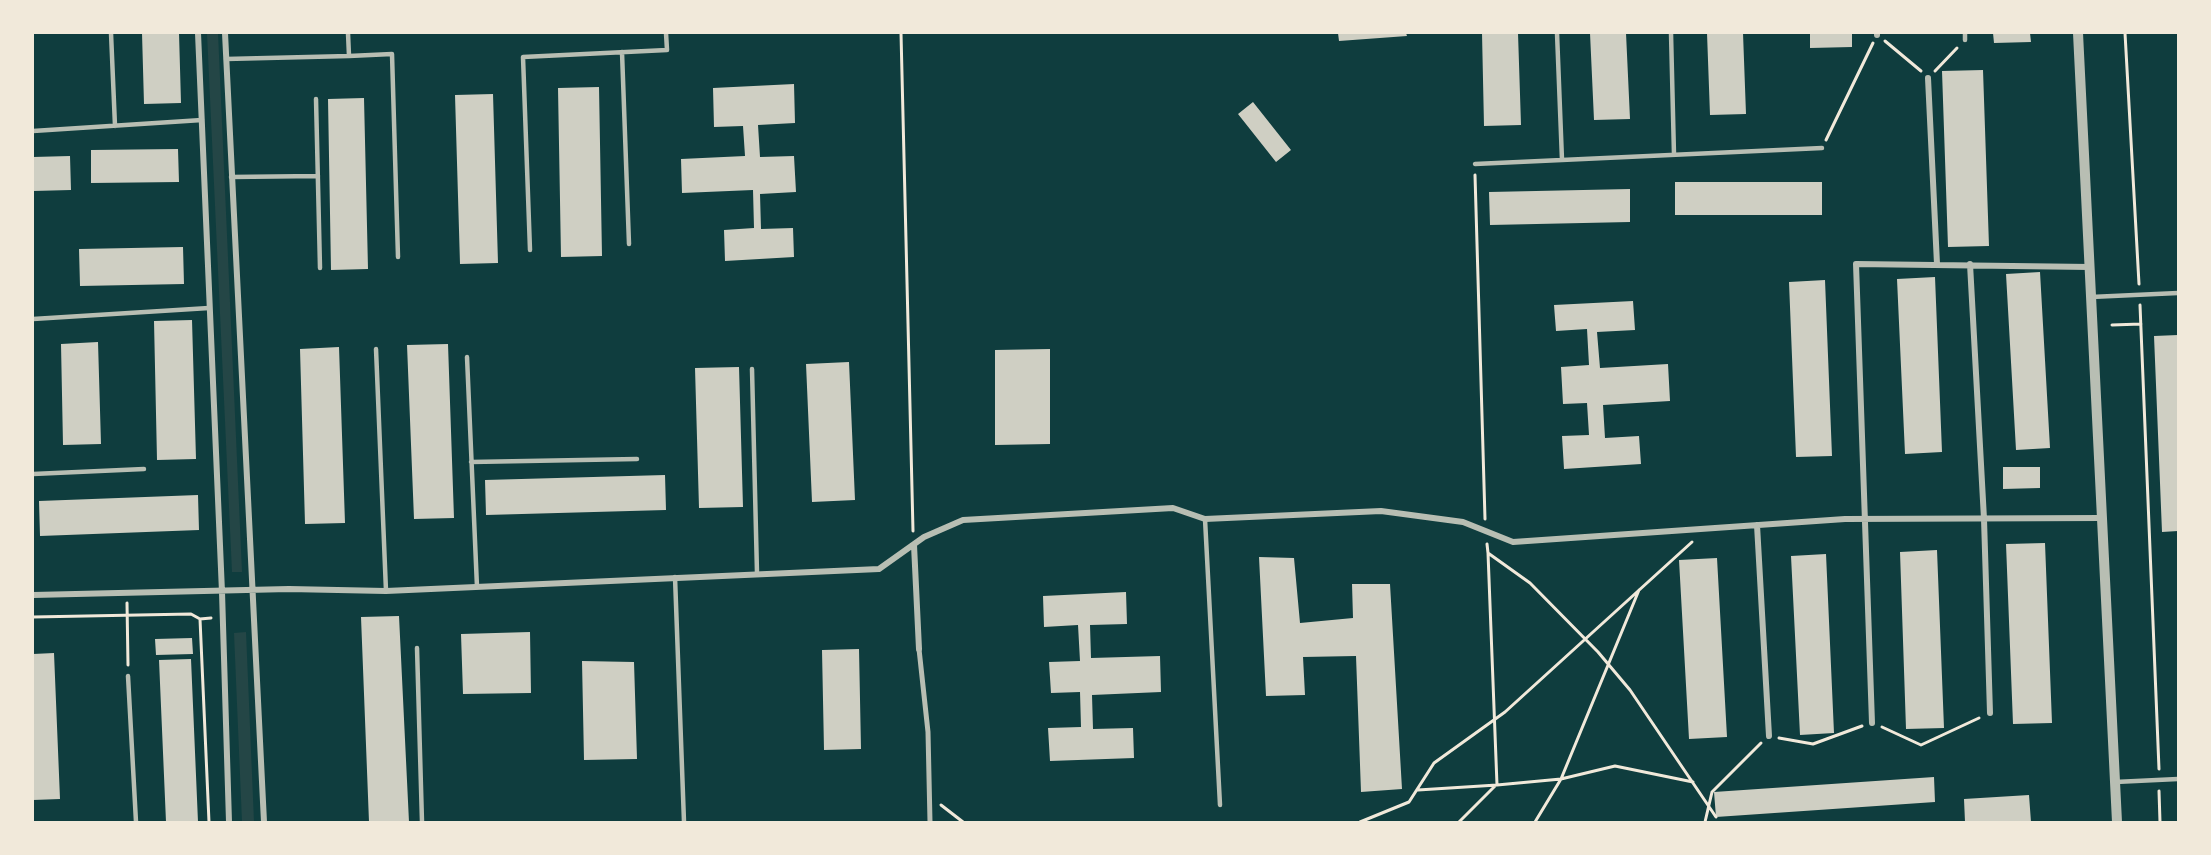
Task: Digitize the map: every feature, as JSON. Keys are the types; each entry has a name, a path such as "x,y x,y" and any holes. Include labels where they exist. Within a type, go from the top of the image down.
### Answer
{"street":[{"path":"198,33 222,592 229,822"},
{"path":"225,33 264,822"},
{"path":"2078,33 2117,822"},
{"path":"1928,78 1937,264"},
{"path":"1872,723 1856,264 2090,267"},
{"path":"1970,264 1984,519 1990,713"},
{"path":"33,595 289,589 386,591 879,569 924,537 963,520 1173,508 1205,519 1382,511 1463,522 1513,542 1865,519 2101,518"},
{"path":"1757,525 1769,736"},
{"path":"914,545 919,649 928,732 930,822"}],"lane":[{"path":"111,33 115,126"},
{"path":"348,33 349,56"},
{"path":"530,250 522,57 667,50 666,33"},
{"path":"1557,33 1562,160"},
{"path":"1671,33 1674,154"},
{"path":"1965,33 1965,40"},
{"path":"622,52 629,244"},
{"path":"226,60 392,54 398,257"},
{"path":"316,99 320,268"},
{"path":"33,131 202,120"},
{"path":"1475,164 1822,148"},
{"path":"231,177 318,176"},
{"path":"2091,297 2178,293"},
{"path":"33,319 209,308"},
{"path":"376,349 386,591"},
{"path":"467,357 477,587"},
{"path":"752,369 757,573"},
{"path":"471,462 637,459"},
{"path":"33,474 144,469"},
{"path":"1205,519 1220,805"},
{"path":"675,577 684,822"},
{"path":"417,648 422,822"},
{"path":"128,676 136,822"},
{"path":"2115,782 2178,779"}],"path":[{"path":"901,33 914,545"},
{"path":"2125,33 2141,324 2160,822"},
{"path":"1822,148 1877,34 1928,78 1965,40"},
{"path":"1459,822 1497,785 1488,553 1485,531 1475,164"},
{"path":"2112,325 2141,324"},
{"path":"1360,822 1409,802 1434,763 1494,719 1706,528"},
{"path":"1488,553 1530,583 1609,665 1654,723 1716,817"},
{"path":"1535,822 1561,779 1640,588"},
{"path":"127,593 128,676"},
{"path":"33,617 191,614 200,619 209,822"},
{"path":"1705,822 1712,792 1769,736 1813,744 1872,723 1921,745 1990,713"},
{"path":"1417,790 1561,779 1616,766 1693,782"},
{"path":"929,796 963,822"}],"shaded area":[{"path":"207,33 218,33 242,572 232,572"},
{"path":"246,632 254,822 242,822 234,633"}],"building":[{"path":"142,33 179,33 181,103 144,104"},
{"path":"1338,33 1406,33 1407,36 1339,41"},
{"path":"1482,33 1518,33 1521,125 1484,126"},
{"path":"1590,33 1626,33 1630,119 1594,120"},
{"path":"1707,33 1743,33 1746,114 1710,115"},
{"path":"1810,33 1852,33 1852,47 1810,48"},
{"path":"1993,33 2030,33 2031,42 1994,43"},
{"path":"1983,70 1989,246 1948,247 1942,71"},
{"path":"794,84 795,123 758,125 760,157 794,156 796,192 760,194 761,229 793,228 794,257 725,261 724,230 754,228 753,190 682,193 681,159 745,156 743,126 714,127 713,88"},
{"path":"599,87 602,256 561,257 558,88"},
{"path":"493,94 498,263 460,264 455,95"},
{"path":"364,98 368,269 331,270 328,99"},
{"path":"1253,102 1291,150 1276,162 1238,114"},
{"path":"178,149 179,182 91,183 91,150"},
{"path":"70,156 71,190 33,191 33,157"},
{"path":"1675,182 1822,182 1822,215 1675,215"},
{"path":"1630,189 1630,222 1490,225 1489,192"},
{"path":"183,247 184,284 80,286 79,249"},
{"path":"2040,272 2050,448 2016,450 2006,274"},
{"path":"1935,277 1942,452 1905,454 1897,279"},
{"path":"1825,280 1832,456 1796,457 1789,282"},
{"path":"1633,301 1635,330 1597,332 1600,368 1668,364 1670,401 1603,405 1605,438 1639,436 1641,464 1564,469 1562,436 1589,435 1587,403 1563,404 1561,367 1589,365 1587,329 1556,331 1554,305"},
{"path":"192,320 196,459 157,460 154,321"},
{"path":"2178,335 2178,531 2162,532 2154,336"},
{"path":"98,342 101,444 63,445 61,344"},
{"path":"448,344 454,518 414,519 407,345"},
{"path":"339,347 345,523 305,524 300,349"},
{"path":"1050,349 1050,444 995,445 995,350"},
{"path":"849,362 855,500 812,502 806,364"},
{"path":"739,367 743,507 699,508 695,368"},
{"path":"2003,467 2040,467 2040,488 2003,489"},
{"path":"665,475 666,510 486,515 485,480"},
{"path":"198,495 199,530 40,536 39,501"},
{"path":"2045,543 2052,723 2013,724 2006,544"},
{"path":"1937,550 1944,728 1906,729 1900,552"},
{"path":"1826,554 1834,733 1800,735 1791,556"},
{"path":"1259,557 1294,558 1300,623 1353,618 1352,584 1390,584 1402,789 1361,792 1356,656 1303,657 1305,695 1266,696"},
{"path":"1717,558 1727,737 1689,739 1679,560"},
{"path":"1126,592 1127,624 1090,625 1091,658 1160,656 1161,692 1092,695 1093,729 1133,728 1134,758 1050,761 1048,728 1081,727 1080,692 1051,693 1049,662 1080,661 1078,625 1044,627 1043,596"},
{"path":"399,616 409,822 369,822 361,617"},
{"path":"530,632 531,693 463,694 461,634"},
{"path":"192,638 193,654 156,655 155,639"},
{"path":"859,649 861,749 824,750 822,650"},
{"path":"54,653 60,799 33,800 33,654"},
{"path":"191,659 198,822 166,822 159,660"},
{"path":"582,661 634,662 637,759 584,760"},
{"path":"1934,777 1935,802 1716,817 1714,792"},
{"path":"2029,795 2031,822 1965,822 1964,799"}]}
